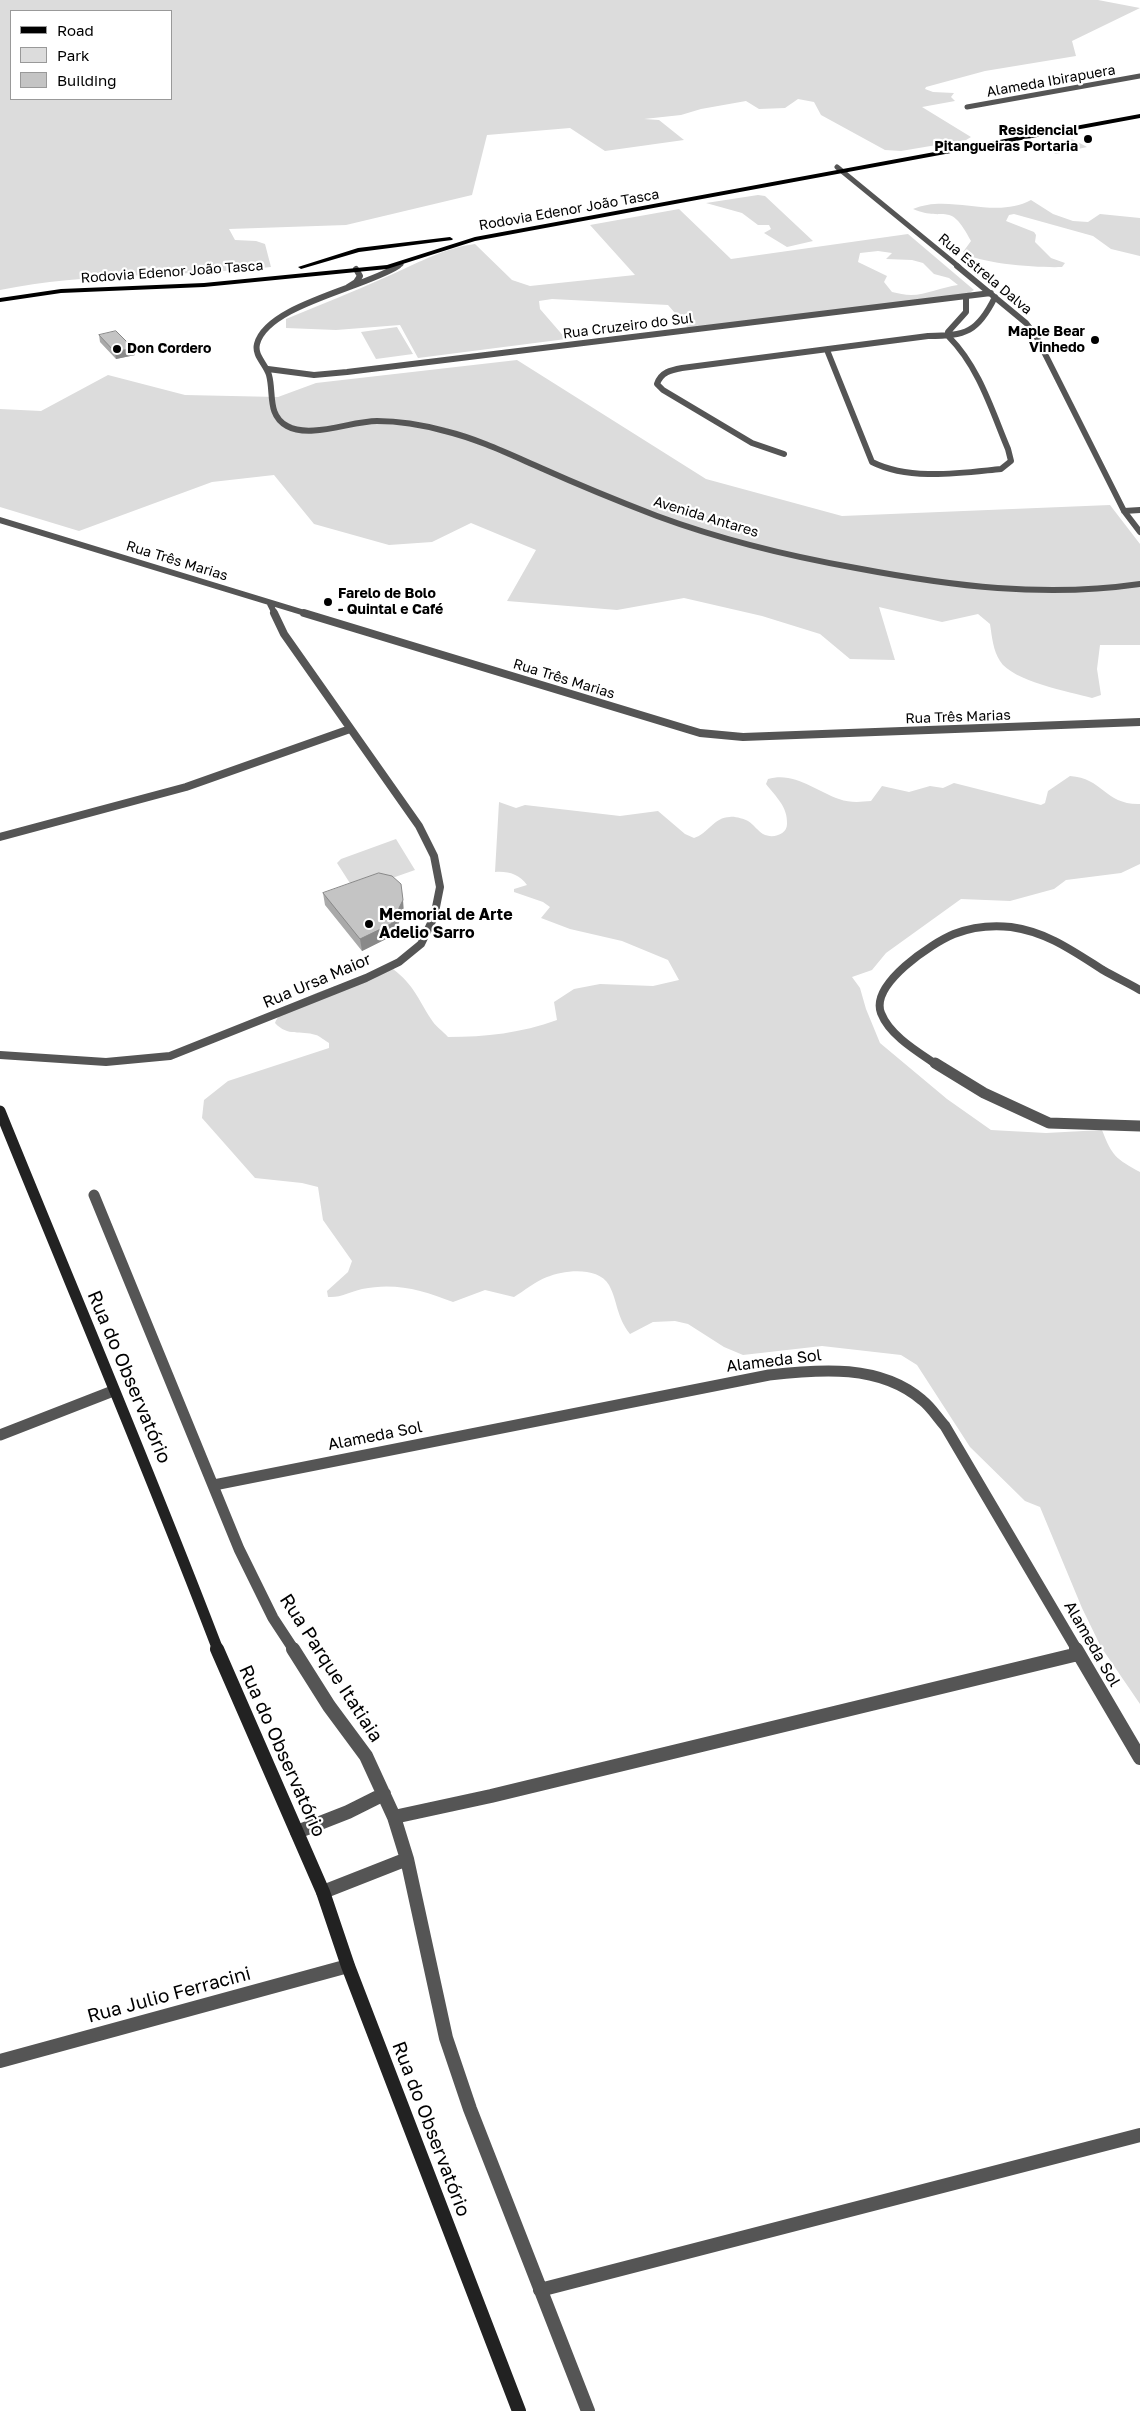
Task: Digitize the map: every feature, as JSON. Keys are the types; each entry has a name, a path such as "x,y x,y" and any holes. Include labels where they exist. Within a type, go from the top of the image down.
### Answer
{"main road":[{"name":"Rodovia Edenor João Tasca","path":"0,300 61,292 204,285 404,262 442,248 475,239 840,170 1140,110"},
{"name":"Rodovia Edenor João Tasca","path":"0,294 62,285 198,279 258,274 316,264 352,252 382,246 453,238 1140,116"},
{"path":"382,246 404,251 407,254 404,262"},
{"path":"352,252 350,261 356,269"}],"street":[{"name":"Alameda Ibirapuera","path":"967,107 1140,76"},
{"name":"Rua Estrela Dalva","path":"840,170 1013,310 1036,336 1124,510 1140,532"},
{"path":"268,369 257,358 255,347 258,337 268,325 310,302 383,276 404,262"},
{"path":"343,290 360,276 356,269"},
{"path":"784,454 766,449 736,434 664,390 657,384 658,379 665,372 674,369 928,336 960,336 979,325 987,316 993,295"},
{"name":"Rua Cruzeiro do Sul","path":"268,369 314,375 993,295"},
{"path":"827,350 872,462 878,467 892,471 912,472 1001,469 1011,461 1008,449 978,382 956,343 949,337 948,332 967,312 969,305 966,297"},
{"name":"Avenida Antares","path":"268,369 271,407 287,426 302,431 368,421 392,422 453,433 483,442 604,495 675,523 804,559 911,579 1007,591 1063,591 1140,584"},
{"path":"1124,510 1140,510"},
{"name":"Rua Três Marias","path":"0,520 270,604 659,721 718,736 743,737 1140,722"},
{"name":"Rua Ursa Maior","path":"0,1055 88,1063 137,1062 170,1056 366,978 399,962 421,944 434,917 440,886 434,856 419,826 300,659 270,604"},
{"path":"278,621 287,609"},
{"path":"0,837 186,787 350,729"},
{"path":"1140,990 1049,937 1011,927 992,926 972,928 953,933 939,940 889,984 880,1000 881,1014 891,1031 916,1051 1024,1115 1051,1123 1140,1126"},
{"name":"Rua do Observatório","path":"0,1111 113,1391 162,1504 227,1674 323,1892 348,1966 519,2411"},
{"name":"Rua Parque Itatiaia","path":"94,1195 239,1549 273,1618 324,1698 366,1756 394,1817 407,1859 446,2038 470,2108 588,2411"},
{"name":"Alameda Sol","path":"214,1485 769,1375 811,1369 847,1370 886,1379 920,1398 946,1426 1140,1758"},
{"path":"0,1435 113,1391"},
{"path":"394,1817 491,1796 1078,1654"},
{"path":"297,1832 348,1812 384,1794"},
{"path":"323,1892 407,1859"},
{"name":"Rua Julio Ferracini","path":"0,2061 348,1966"},
{"path":"540,2290 1140,2135"}],"green space":[{"path":"0,0 1098,0 1140,8 1072,41 1076,56 985,71 926,87 925,89 933,92 954,93 951,97 955,101 922,107 971,137 966,140 901,151 885,150 821,115 814,102 798,99 785,108 759,109 746,101 701,109 681,115 644,119 659,120 684,140 605,151 570,128 487,135 472,195 346,225 229,229 235,240 256,241 265,244 271,267 101,277 33,284 0,290"},
{"path":"1072,139 1087,147 1056,154 1041,146"},
{"path":"758,195 765,196 813,241 787,247 764,233 771,229 769,225 758,225 742,213 706,203"},
{"path":"1031,200 1053,214 1073,221 1088,222 1100,214 1140,218 1140,256 1111,249 1093,236 1014,214 1009,215 1006,221 1034,232 1036,235 1035,242 1051,258 1065,263 1062,267 1040,267 982,260 963,252 971,241 964,228 952,216 924,213 913,209 927,205 942,204 1002,208"},
{"path":"679,209 731,259 908,234 974,290 966,295 688,328 668,305 552,299 539,301 540,309 566,339 418,358 400,325 336,330 286,328 286,319 440,253 475,244 512,280 530,286 635,275 590,225","holes":["878,251 892,253 886,259 912,260 923,263 934,274 949,278 958,285 917,295 892,292 884,282 887,276 858,262 860,253"]},
{"path":"397,327 413,354 376,359 361,332"},
{"path":"517,360 706,479 842,516 1110,505 1140,544 1140,645 1100,645 1097,669 1101,695 1092,698 1042,685 1006,668 996,652 990,624 978,614 942,622 879,607 895,660 850,659 820,634 762,616 684,598 617,610 507,601 536,550 471,523 432,542 389,545 314,524 274,475 212,482 79,531 0,507 0,409 41,411 108,375 185,395 278,397 316,383"},
{"path":"1070,776 1090,781 1119,800 1140,804 1140,864 1121,873 1066,880 1054,889 1010,901 961,899 886,953 872,970 852,977 860,988 866,1009 880,1043 947,1099 991,1130 1046,1133 1102,1130 1116,1156 1125,1164 1140,1172 1140,1704 1101,1647 1082,1608 1040,1507 1025,1501 970,1447 917,1365 901,1355 822,1346 743,1355 724,1347 688,1324 675,1321 653,1322 630,1334 622,1321 609,1285 597,1275 580,1271 571,1271 547,1277 514,1297 485,1290 453,1302 409,1288 386,1286 362,1289 341,1296 328,1297 327,1291 348,1272 352,1261 323,1220 318,1187 302,1183 255,1178 202,1118 204,1100 228,1081 329,1048 329,1043 318,1036 289,1032 275,1023 282,1013 294,1004 328,989 364,977 393,969 411,987 433,1022 448,1037 503,1033 557,1020 554,1002 574,989 600,984 653,986 679,980 668,960 622,941 570,929 541,918 550,907 543,902 514,892 514,889 527,885 513,874 495,872 499,802 516,808 525,805 620,816 658,811 685,834 694,838 720,820 734,817 748,821 763,834 775,836 785,831 787,818 781,802 766,784 768,779 778,777 796,780 830,796 851,802 871,801 882,786 909,792 930,786 943,788 954,783 1041,805 1045,803 1048,791"},
{"path":"396,839 415,870 355,891 337,863 341,859"}],"building":[{"path":"116,331 133,348 115,352 99,335"},
{"name":"Memorial de Arte Adelio Sarro","path":"379,873 392,876 401,884 403,900 391,924 360,939 323,893"}],"place":[{"name":"Residencial Pitangueiras Portaria","path":"1088,139"},
{"name":"Maple Bear Vinhedo","path":"1095,340"},
{"name":"Don Cordero","path":"117,349"},
{"name":"Farelo de Bolo - Quintal e Café","path":"328,602"},
{"name":"Memorial de Arte Adelio Sarro","path":"369,924"}]}
